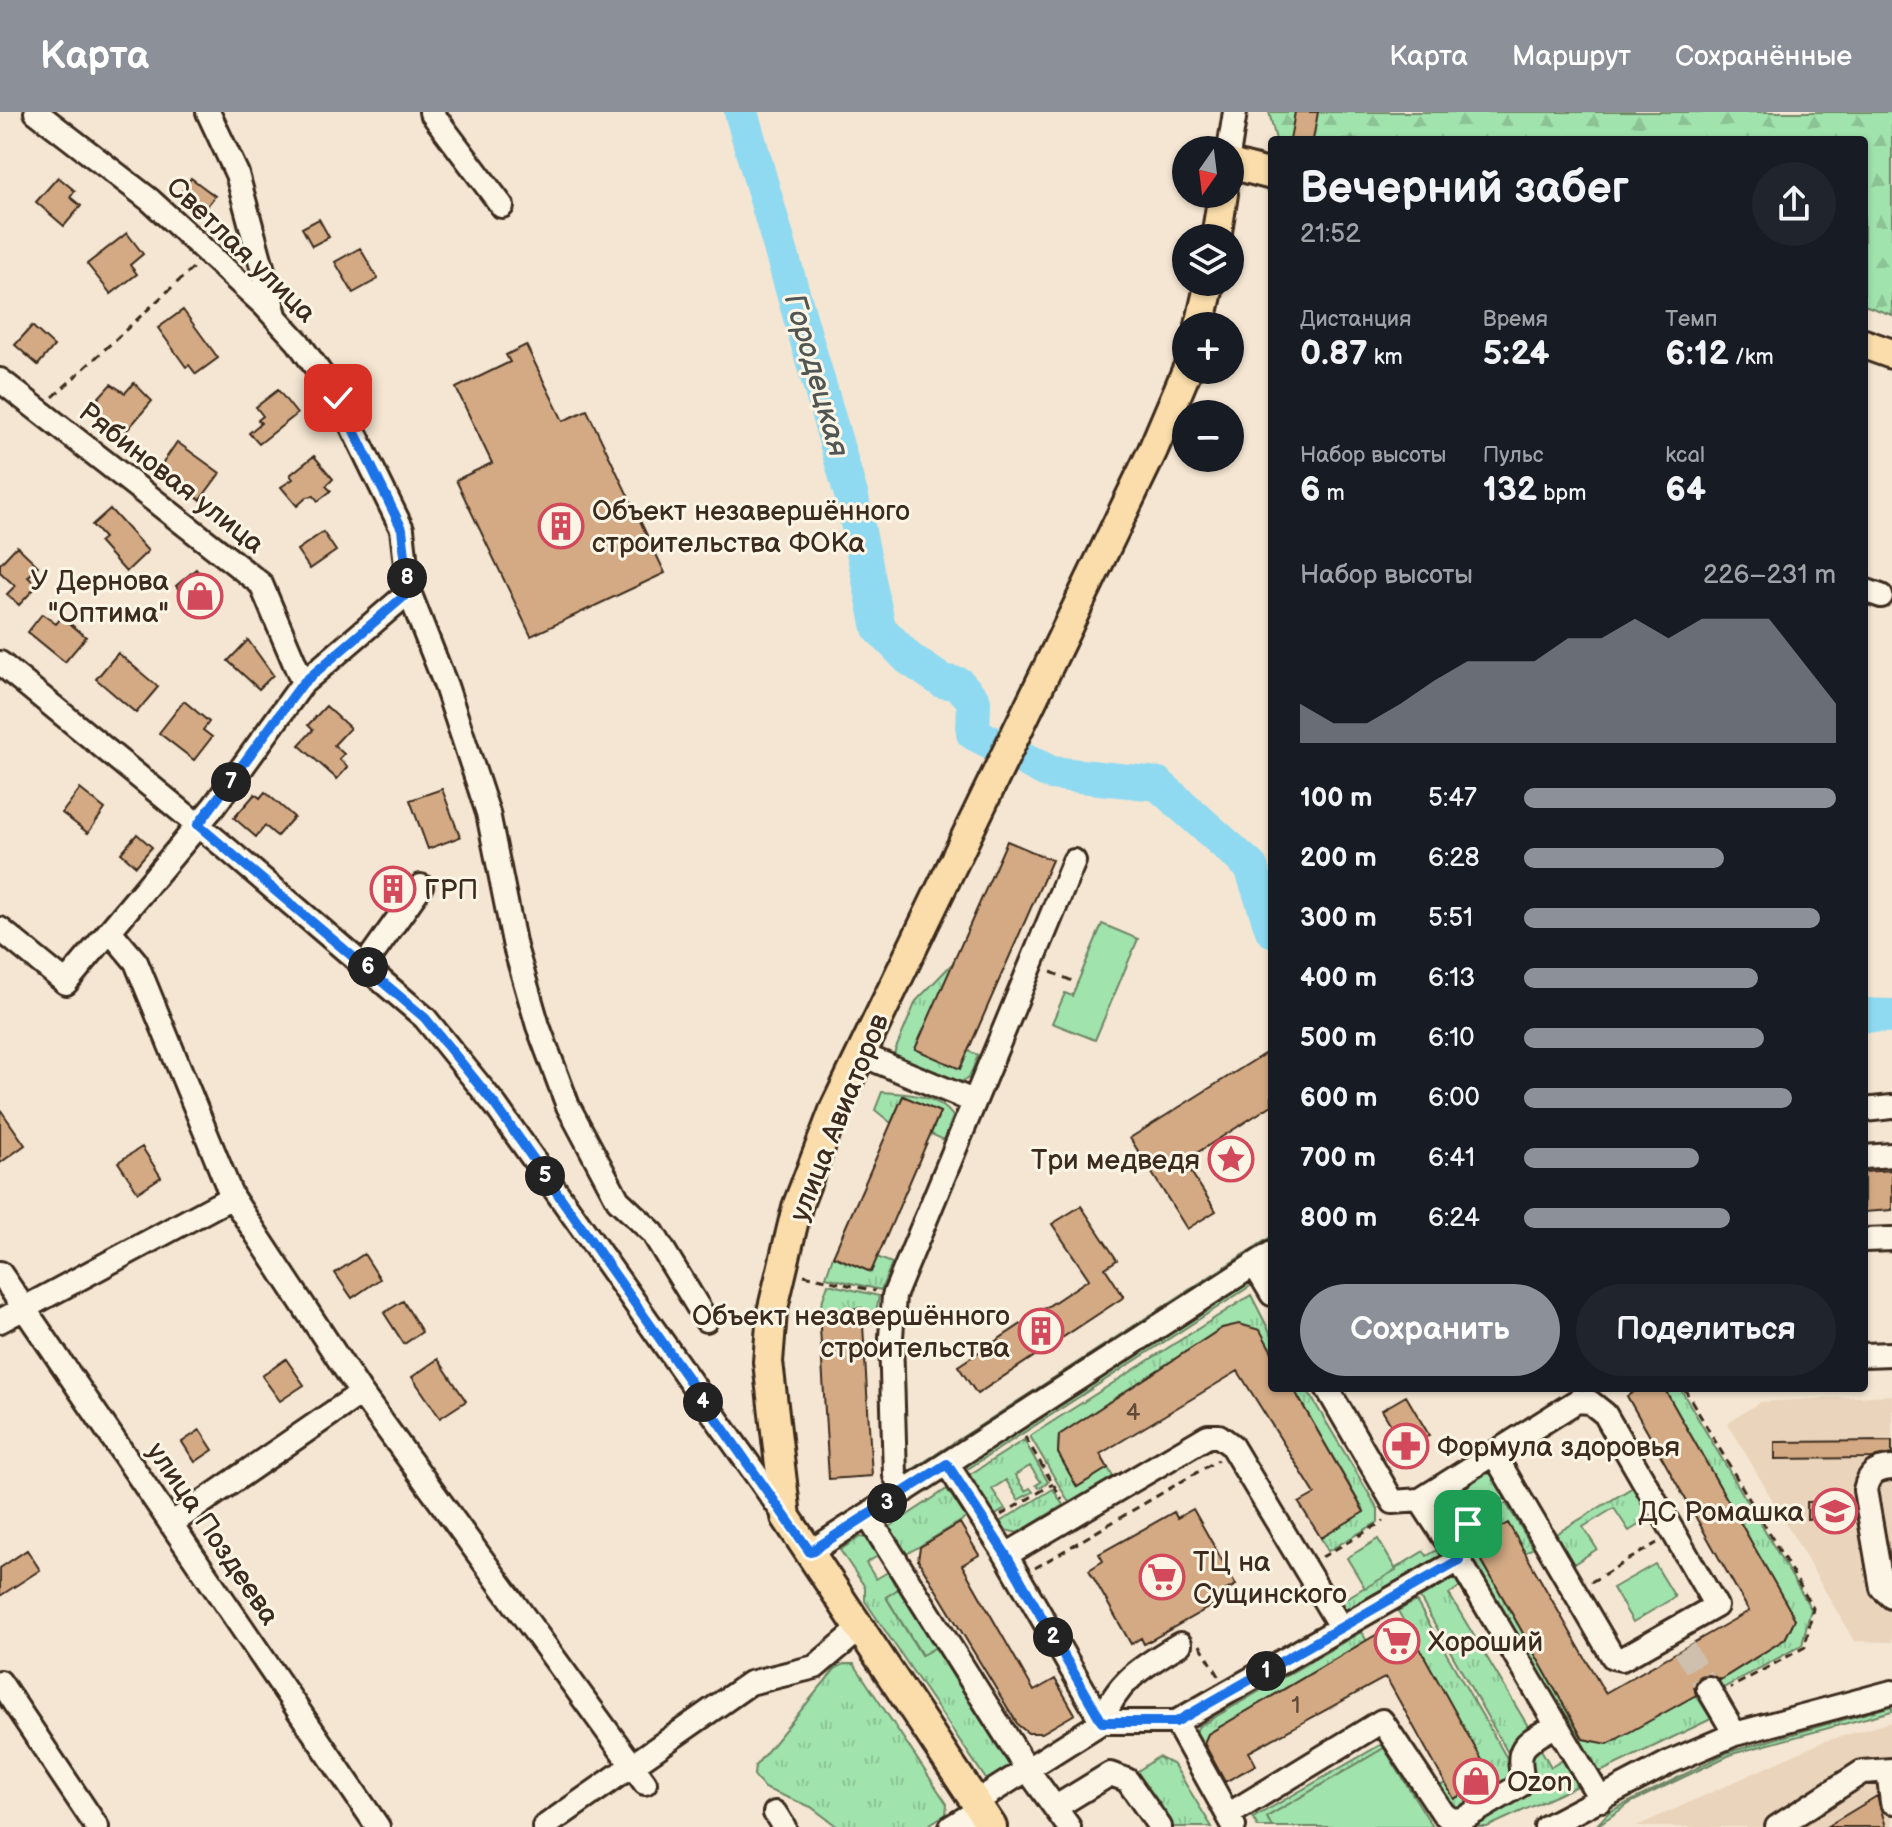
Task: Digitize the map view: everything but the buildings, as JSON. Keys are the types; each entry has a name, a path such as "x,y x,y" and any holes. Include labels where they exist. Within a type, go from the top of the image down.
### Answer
{"main road":[{"path":"1244,168 1268,174"},
{"path":"1868,345 1892,354"},
{"name":"улица Авиаторов","path":"982,1813 786,1517 768,1362 780,1270 816,1154 860,1054 1020,730 1181,384"}],"street":[{"name":"Светлая улица","path":"36,112 150,200 208,254 276,319 338,398 402,529 409,592 446,686 488,813 522,973 568,1106 618,1200 653,1233 706,1320"},
{"path":"208,112 237,174 276,319"},
{"path":"431,112 502,206"},
{"path":"1231,136 1235,112"},
{"name":"Рябиновая улица","path":"0,380 261,584 303,683"},
{"path":"0,929 66,983 198,825 303,683 409,592"},
{"path":"0,663 198,825 425,1018 496,1106 786,1517"},
{"path":"905,1491 895,1476 891,1337 894,1296 973,1101 1034,965 1074,861"},
{"path":"365,965 421,886"},
{"path":"110,931 136,962 232,1197 361,1393 639,1774"},
{"path":"860,1054 973,1101"},
{"path":"1868,1110 1892,1107"},
{"path":"1868,1157 1892,1155"},
{"path":"0,1321 232,1197"},
{"path":"1868,1240 1892,1239"},
{"path":"810,1552 1263,1258 1268,1278"},
{"name":"улица Поздеева","path":"0,1273 378,1827"},
{"path":"1868,1355 1892,1354"},
{"path":"1329,1392 1393,1502 1420,1500 1587,1395 1605,1414 1716,1606 1679,1639 1622,1659 1613,1657 1494,1454"},
{"path":"171,1524 361,1393"},
{"path":"1006,1555 1208,1436 1219,1436 1235,1450 1341,1628"},
{"path":"947,1464 1006,1555 1102,1722"},
{"path":"1892,1468 1876,1470 1868,1476 1865,1490 1882,1588 1892,1597"},
{"path":"1420,1500 1601,1800"},
{"path":"867,1515 1027,1769 1069,1827"},
{"path":"951,1827 982,1813 1027,1769 1102,1722 1176,1722 1459,1560"},
{"path":"544,1827 639,1774 750,1683 815,1667 861,1628"},
{"path":"1102,1722 1114,1695 1136,1670 1189,1642"},
{"path":"0,1682 97,1827"},
{"path":"1710,1692 1735,1734"},
{"path":"1546,1827 1670,1762 1735,1734 1892,1692"},
{"path":"1176,1722 1232,1821 1382,1721 1443,1813 1451,1820 1463,1819 1519,1786 1523,1777 1521,1753 1528,1743 1557,1725"},
{"path":"1777,1827 1862,1772 1890,1771 1892,1802"},
{"path":"1056,1807 1110,1774 1127,1780 1160,1827"}],"path":[{"path":"39,410 208,254"},
{"path":"1034,965 1077,983"},
{"path":"780,1270 894,1296"},
{"path":"1686,1392 1813,1608 1805,1647 1710,1692"},
{"path":"1024,1436 1072,1516"},
{"path":"1019,1577 1235,1450"},
{"path":"986,1524 1053,1484"},
{"path":"1445,1538 1518,1494"},
{"path":"1304,1567 1383,1522 1393,1502"},
{"path":"1575,1592 1674,1532"},
{"path":"1189,1642 1228,1691"}],"shaded area":[{"name":"ДС Ромашка","path":"1892,1395 1892,1642 1854,1641 1728,1423 1760,1402"},
{"path":"1892,1722 1892,1827 1635,1827 1825,1741"}],"green space":[{"path":"1269,112 1892,112 1892,315 1868,306 1868,136 1275,136"},
{"path":"1102,924 1138,939 1095,1040 1052,1023 1065,993 1072,996"},
{"path":"954,962 968,1051 978,1055 969,1078 959,1083 892,1058 916,1001"},
{"path":"882,1092 921,1096 939,1103 953,1116 944,1140 931,1134 940,1112 903,1096 891,1123 875,1110"},
{"path":"1268,1239 1268,1243 913,1474 907,1473"},
{"path":"833,1256 870,1272 877,1257 892,1263 881,1290 826,1277"},
{"path":"1244,1283 1255,1283 966,1470 968,1461"},
{"path":"828,1284 879,1296 874,1323 863,1324 862,1308 819,1311"},
{"path":"1251,1295 1268,1328 1268,1346 1252,1329 1240,1326 1222,1328 1059,1435 1058,1453 1077,1487 1108,1468 1114,1478 1070,1504 1030,1436"},
{"path":"1295,1392 1308,1392 1378,1509 1378,1522 1328,1551 1321,1538 1364,1511"},
{"path":"1666,1392 1682,1392 1811,1609 1802,1645 1718,1691 1714,1684 1785,1639 1795,1619"},
{"path":"1024,1440 1048,1482 1039,1488 1036,1485 1041,1482 1030,1466 1015,1475 1025,1491 1030,1488 1033,1492 1018,1500 1006,1480 992,1489 1005,1509 994,1516 969,1475"},
{"path":"1481,1473 1491,1474 1506,1498 1495,1504 1488,1494 1459,1512 1464,1522 1451,1530 1439,1511 1439,1503 1449,1494 1452,1497 1471,1484 1469,1480"},
{"path":"1635,1486 1653,1516 1629,1531 1614,1508 1583,1527 1597,1549 1572,1565 1554,1535"},
{"path":"947,1489 966,1518 905,1555 888,1528"},
{"path":"1053,1489 1063,1505 1018,1533 1001,1529 998,1523"},
{"path":"1506,1503 1533,1548 1525,1553 1508,1524 1472,1544 1583,1739 1696,1695 1711,1719 1594,1775 1455,1536"},
{"path":"860,1537 872,1539 885,1561 878,1556 866,1563 876,1579 888,1572 884,1565 887,1563 902,1587 886,1597 921,1655 938,1646 1014,1768 990,1785 865,1601 865,1587 840,1550"},
{"path":"1378,1539 1396,1570 1365,1588 1347,1558"},
{"path":"1439,1549 1443,1557 1345,1613 1339,1607 1344,1604 1342,1601 1424,1551 1427,1556"},
{"path":"1655,1564 1675,1597 1633,1622 1613,1588"},
{"path":"1456,1577 1461,1586 1449,1594 1529,1728 1517,1736 1512,1760 1420,1598"},
{"path":"900,1588 936,1647 922,1655 886,1597"},
{"path":"1416,1601 1512,1767 1505,1781 1458,1808 1448,1805 1437,1788 1445,1783 1454,1799 1492,1778 1398,1611"},
{"path":"1361,1632 1367,1641 1208,1734 1204,1749 1223,1783 1195,1736 1198,1727"},
{"path":"844,1664 854,1664 947,1804 946,1814 925,1827 838,1827 811,1807 764,1788 754,1775 755,1766 835,1669"},
{"path":"1892,1706 1892,1711 1732,1754 1632,1802 1595,1827 1609,1812 1729,1752"},
{"path":"1382,1744 1384,1748 1267,1817 1272,1827 1258,1827 1253,1818"},
{"path":"1539,1746 1551,1767 1563,1760 1577,1786 1487,1827 1436,1827 1515,1796 1530,1758"},
{"path":"1384,1748 1433,1827 1272,1827 1267,1817"},
{"path":"1158,1757 1174,1765 1212,1827 1166,1827 1133,1780 1135,1773"}],"waterway":[{"name":"Городецкая","path":"741,112 852,498 879,628 908,658 942,681 959,684 974,701 973,733 1051,773 1158,784 1251,867 1268,918"},
{"name":"Городецкая","path":"1868,1015 1892,1016"}],"tunnel":[{"path":"1684,1648 1708,1688"}],"place":[{"name":"Объект незавершённого строительства ФОКа","path":"561,526"},
{"name":"У Дернова \"Оптима\"","path":"200,596"},
{"name":"ГРП","path":"393,889"},
{"name":"Три медведя","path":"1231,1159"},
{"name":"Объект незавершённого строительства","path":"1041,1331"},
{"name":"Формула здоровья","path":"1406,1446"},
{"name":"ДС Ромашка","path":"1835,1511"},
{"name":"ТЦ на Сущинского","path":"1162,1577"},
{"name":"Хороший","path":"1397,1641"},
{"name":"Ozon","path":"1476,1781"}],"route":[{"path":"338,398 402,529 409,592 303,683 198,825 425,1018 496,1106 810,1552 947,1464 1006,1555 1102,1722 1176,1722 1459,1560 1445,1538 1468,1524"}]}
